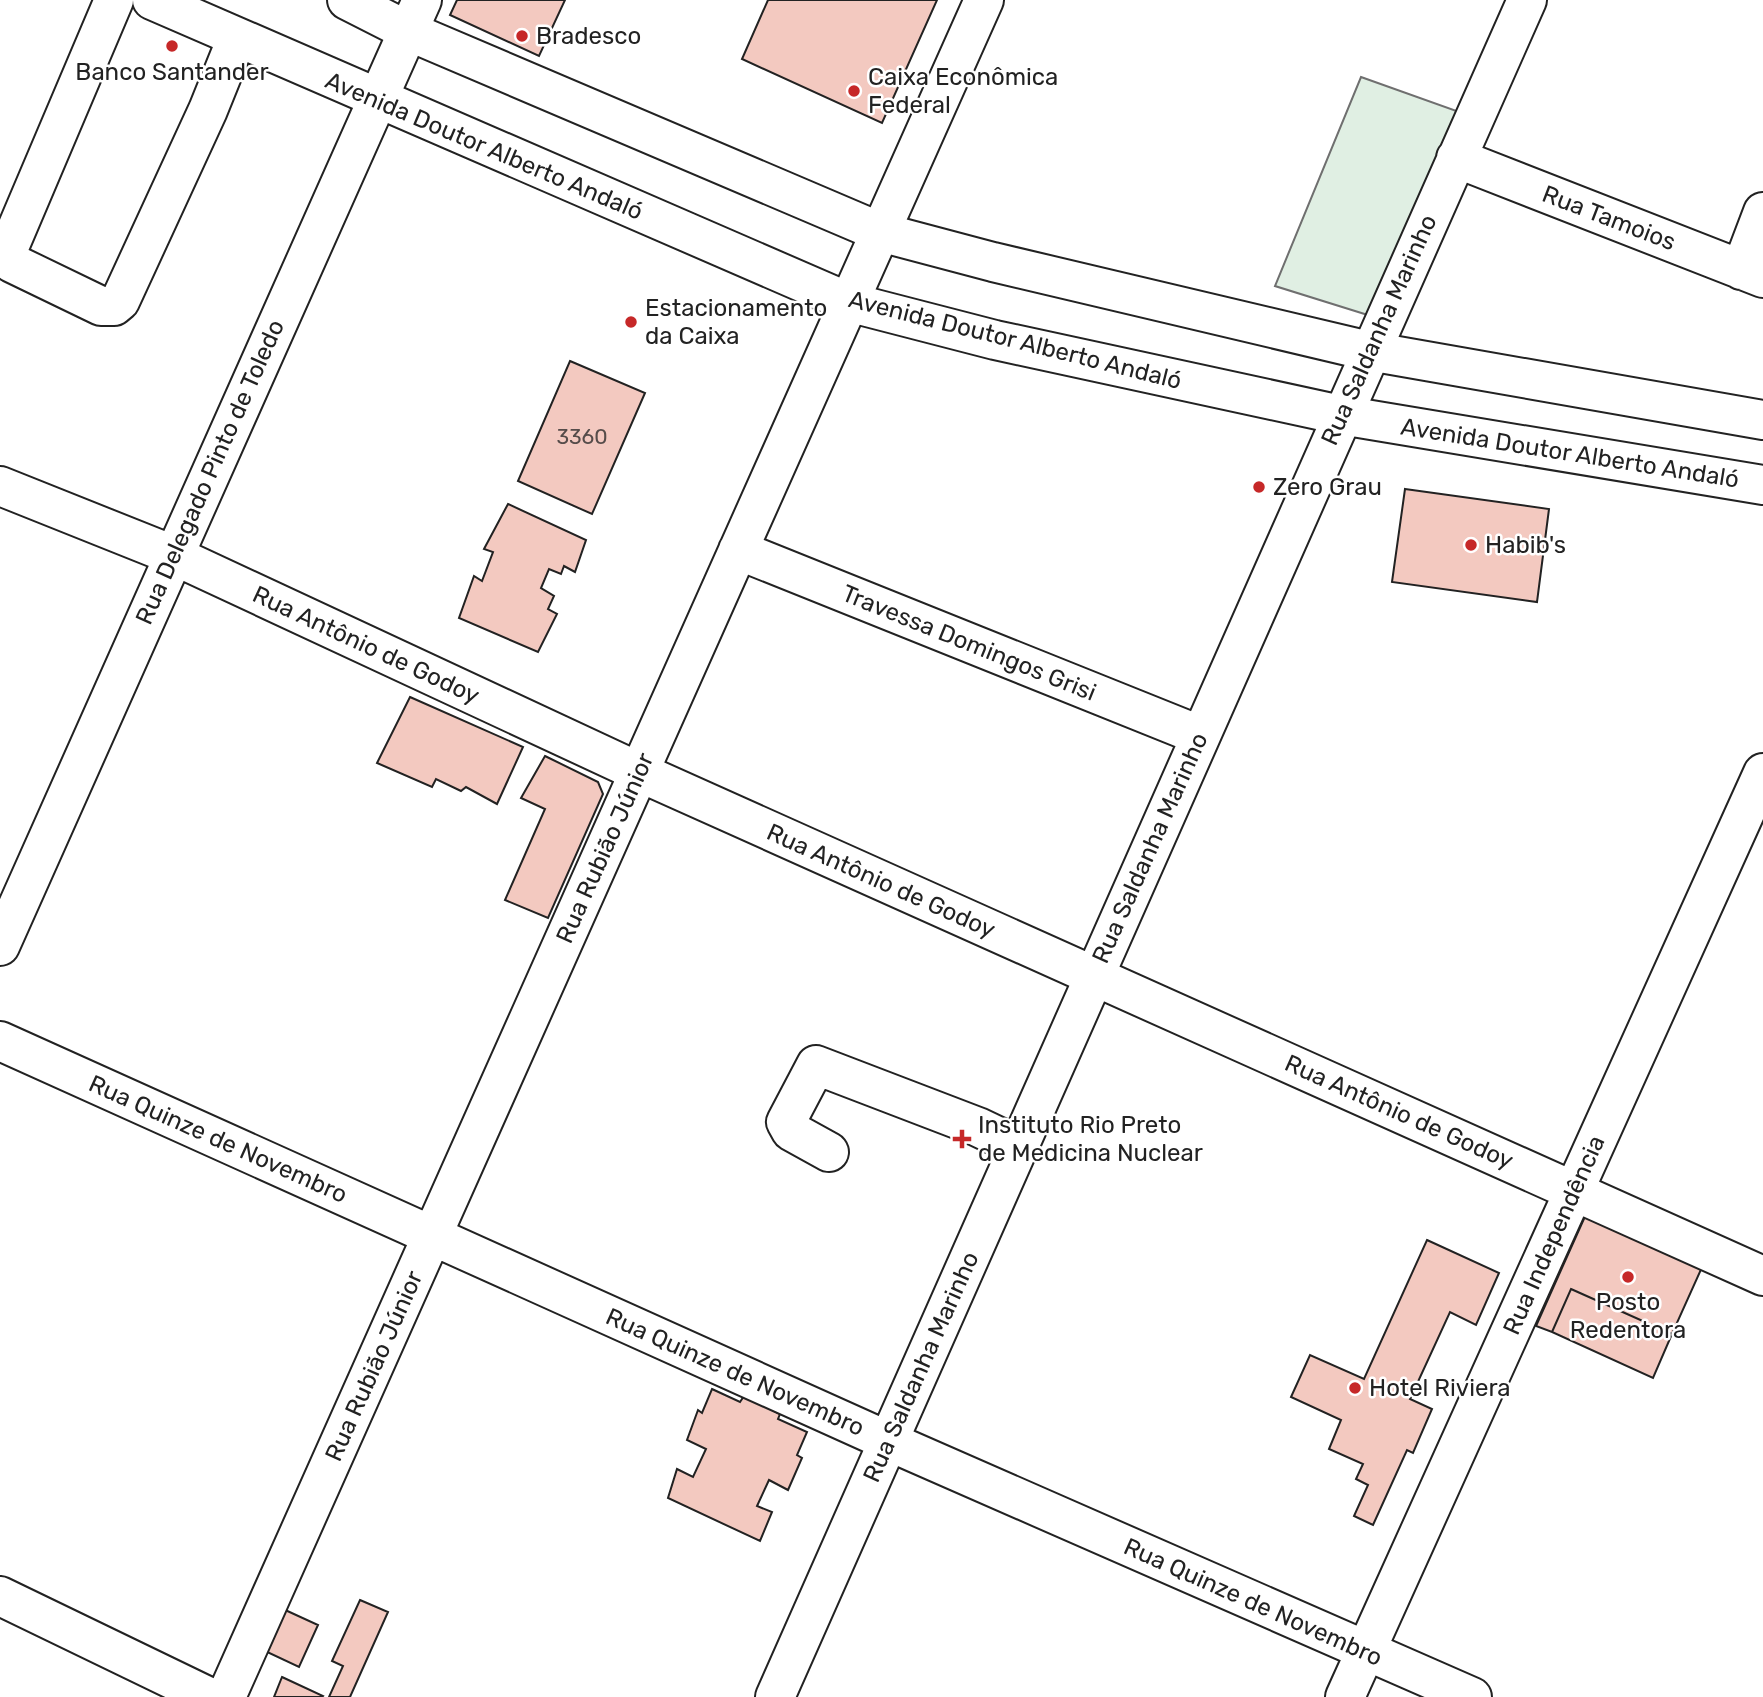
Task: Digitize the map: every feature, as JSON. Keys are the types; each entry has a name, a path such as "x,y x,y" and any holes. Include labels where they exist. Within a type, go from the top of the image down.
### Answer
{"street":[{"path":"114,0 7,252 12,263 101,306 114,306 120,301 208,110 237,38"},
{"name":"Avenida Doutor Alberto Andaló","path":"152,0 377,100 848,302 995,340 1341,415 1763,485"},
{"path":"347,0 415,15 880,232 993,262 1369,351 1763,420"},
{"name":"Rua Rubião Júnior","path":"226,1697 984,0"},
{"name":"Rua Saldanha Marinho","path":"775,1697 1369,351 1527,0"},
{"name":"Rua Delegado Pinto de Toledo","path":"0,946 415,15"},
{"name":"Rua Tamoios","path":"1456,158 1752,274"},
{"path":"1752,274 1763,212"},
{"name":"Rua Antônio de Godoy","path":"0,486 173,555 639,772 1763,1276"},
{"name":"Travessa Domingos Grisi","path":"738,550 1199,735"},
{"name":"Rua Independência","path":"1345,1697 1763,773"},
{"name":"Rua Quinze de Novembro","path":"0,1041 888,1441 1472,1697"},
{"path":"829,1152 791,1132 786,1122 816,1065 978,1127 1018,1146"},
{"path":"0,1596 209,1697"}],"green space":[{"path":"1361,77 1465,114 1371,316 1275,286"}],"building":[{"name":"Bradesco","path":"457,0 565,0 539,56 450,15"},
{"name":"Caixa Econômica Federal","path":"768,0 937,0 882,123 742,59"},
{"path":"570,361 645,393 592,514 518,481"},
{"name":"Habib's","path":"1405,489 1549,509 1537,602 1392,582"},
{"path":"508,504 586,540 575,572 564,566 561,574 549,569 541,588 554,596 548,609 557,614 538,652 459,618 474,576 482,581 493,552 484,549"},
{"path":"410,697 523,747 497,804 466,787 461,791 436,779 432,787 377,763"},
{"path":"545,756 598,782 603,794 548,918 505,900 545,809 521,798"},
{"name":"Posto Redentora","path":"1587,1212 1703,1265 1672,1334 1571,1289 1552,1332 1536,1326"},
{"name":"Hotel Riviera","path":"1427,1240 1499,1273 1476,1325 1450,1312 1410,1399 1432,1409 1413,1453 1407,1450 1373,1525 1354,1516 1368,1485 1356,1479 1363,1464 1329,1449 1341,1420 1291,1397 1310,1355 1364,1379"},
{"path":"1571,1289 1672,1334 1653,1378 1552,1332"},
{"path":"712,1389 740,1402 744,1396 780,1414 778,1419 807,1432 797,1455 802,1458 788,1490 769,1480 757,1506 772,1512 760,1541 668,1498 677,1469 693,1477 706,1449 687,1440 698,1410 702,1413"},
{"path":"360,1600 388,1612 350,1697 329,1697 343,1666 332,1661"},
{"path":"283,1609 318,1625 299,1667 265,1651"},
{"path":"282,1677 323,1696 274,1697"}],"place":[{"name":"Bradesco","path":"522,36"},
{"name":"Banco Santander","path":"172,46"},
{"name":"Caixa Econômica Federal","path":"854,91"},
{"name":"Estacionamento da Caixa","path":"631,322"},
{"name":"Zero Grau","path":"1259,487"},
{"name":"Habib's","path":"1471,545"},
{"name":"Instituto Rio Preto de Medicina Nuclear","path":"962,1139"},
{"name":"Posto Redentora","path":"1628,1277"},
{"name":"Hotel Riviera","path":"1355,1388"}]}
